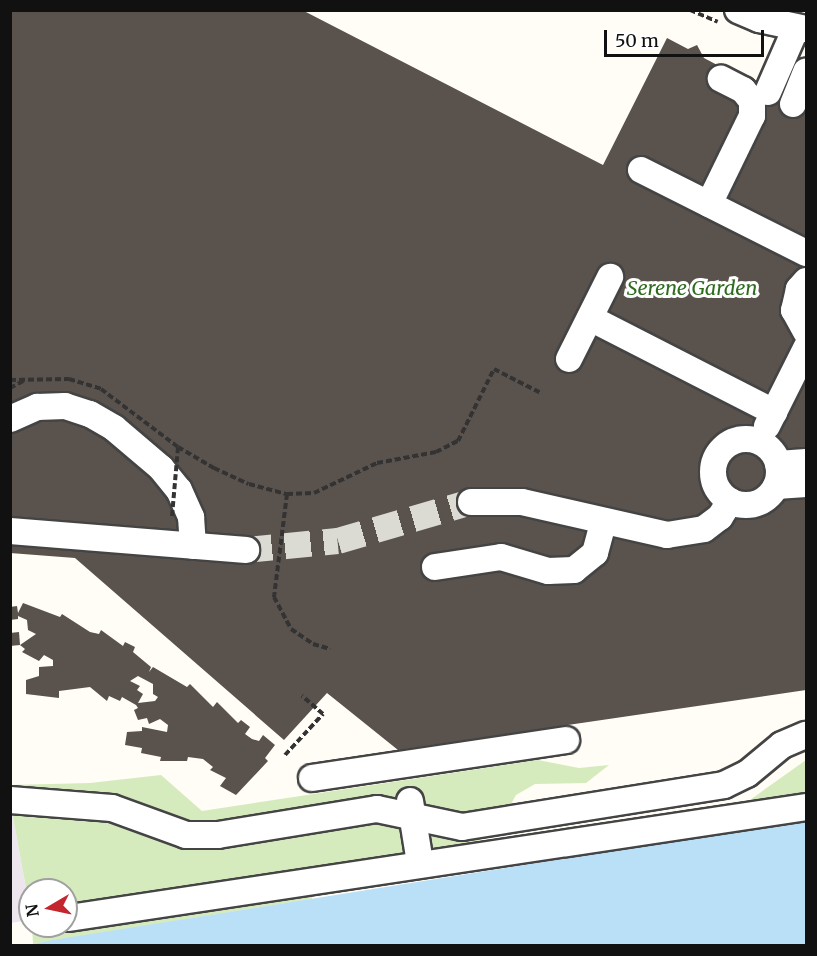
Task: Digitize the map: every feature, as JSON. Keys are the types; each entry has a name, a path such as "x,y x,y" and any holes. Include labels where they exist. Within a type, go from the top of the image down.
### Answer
{"street":[{"path":"738,10 801,28 768,92"},
{"path":"793,104 807,72"},
{"path":"709,204 752,116 752,101 743,90 721,79"},
{"path":"641,170 807,253"},
{"path":"569,359 610,277"},
{"path":"807,281 799,289 794,310 807,332"},
{"path":"590,318 774,412"},
{"path":"759,442 807,348"},
{"path":"10,418 37,407 65,406 90,414 114,428 179,490 191,517 193,546"},
{"path":"759,442 737,440 727,445 714,463 716,485 730,501 740,505 761,501 777,475 807,462"},
{"path":"759,442 777,475 807,484"},
{"path":"471,502 522,502 603,523 667,536 686,535 704,529 720,517 730,501"},
{"path":"435,567 501,557 548,571 574,570 595,553 603,523"},
{"path":"10,531 246,550"},
{"path":"10,800 112,807 186,834 201,835 377,809 411,809 462,828 709,789 738,780 782,745 807,735"},
{"path":"312,778 566,740"},
{"path":"78,917 420,863 807,807"},
{"path":"411,809 420,863"}],"path":[{"path":"172,516 178,447 231,477 287,494 314,493 377,463 436,452 458,441 494,369 540,393"},
{"path":"10,388 23,381"},
{"path":"287,494 273,584 276,603 291,629 313,644 330,649"},
{"path":"285,755 323,714 302,696"}],"shaded area":[{"path":"11,806 24,878 18,878 18,922 11,923"}],"green space":[{"path":"538,760 579,768 609,765 586,783 535,784 516,795 505,815 488,828 460,864 310,887 312,899 78,937 78,878 24,878 11,806 10,785 90,783 161,775 202,811"},
{"path":"806,760 806,820 743,830 740,807"},
{"path":"33,938 70,938 33,944"}],"water":[{"path":"806,820 806,945 23,946 78,938 78,936"}],"building":[{"path":"10,10 302,10 603,165 667,38 688,49 697,45 704,58 806,112 806,690 398,750 327,693 284,740 75,558 10,553"},
{"path":"23,603 60,617 62,614 90,632 99,634 101,630 123,646 125,642 135,647 133,652 151,667 149,672 153,667 187,687 190,684 213,707 217,702 238,723 241,720 250,727 245,734 259,741 263,735 275,745 265,758 268,761 236,795 220,786 226,778 210,770 213,767 203,759 188,757 187,761 160,761 161,757 141,753 142,748 125,745 127,732 142,731 142,727 167,732 168,725 160,719 149,724 147,718 138,720 134,710 138,708 136,705 122,697 120,701 109,696 107,701 90,687 59,691 59,698 26,694 26,680 39,676 39,667 53,666 53,660 44,655 39,661 22,652 25,649 20,645 36,634 28,630 27,620 18,616 18,619 10,620 10,607 17,606 18,613","holes":["138,676 153,684 153,694 158,697 155,701 138,703 143,694 137,690 140,686 130,681"]},
{"path":"19,632 20,645 10,646 10,633"}],"tunnel":[{"path":"246,550 338,541 471,502"}],"park label":[{"name":"Serene Garden","path":"692,287"}]}
